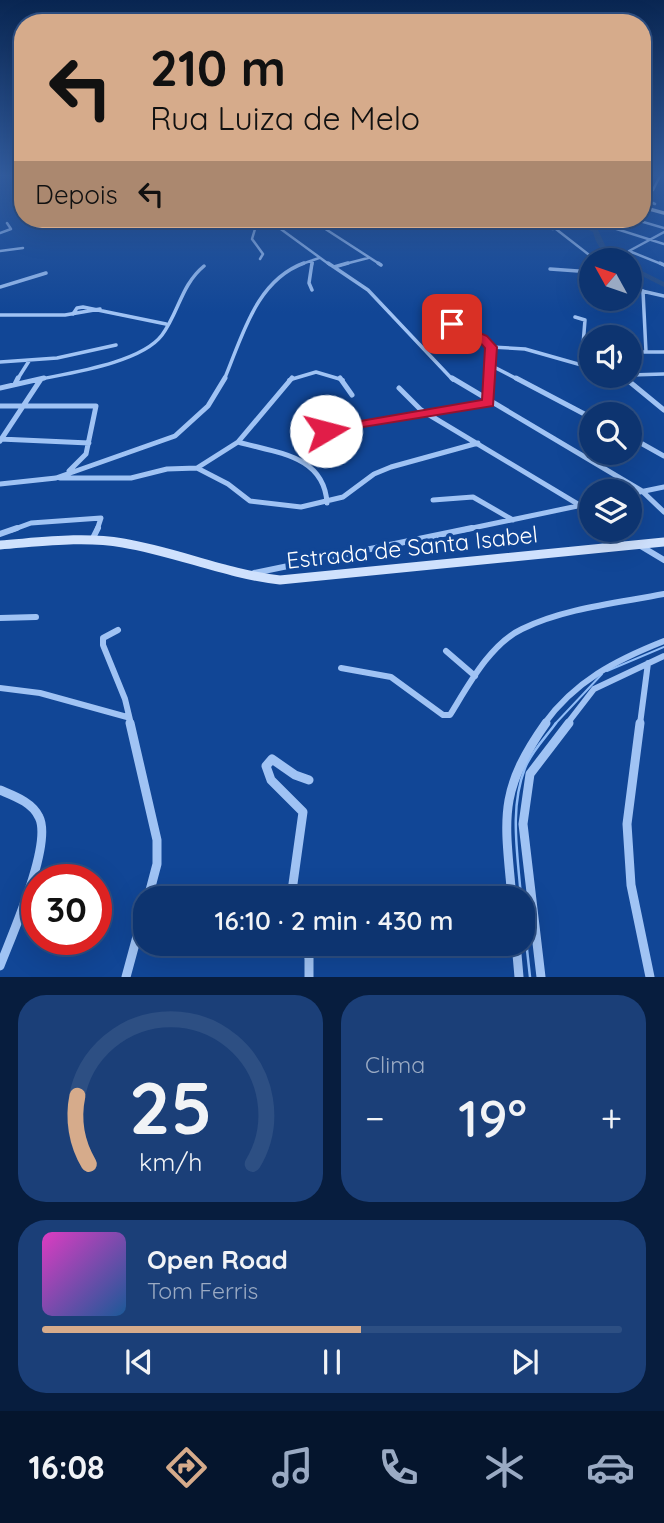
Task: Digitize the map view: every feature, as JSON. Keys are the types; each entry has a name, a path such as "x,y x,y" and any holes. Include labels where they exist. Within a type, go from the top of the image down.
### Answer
{"main road":[{"name":"Estrada de Santa Isabel","path":"3,545 92,540 138,545 244,575 280,580 314,579 503,556 664,542"}],"street":[{"path":"0,233 11,229 7,223"},
{"path":"255,228 252,237 254,244 264,254 260,259"},
{"path":"279,228 316,259 334,267 379,300 456,383 621,479"},
{"path":"324,228 381,265"},
{"path":"550,228 556,229 580,248"},
{"path":"614,228 664,244"},
{"path":"664,230 629,251 664,265"},
{"path":"0,251 23,248"},
{"path":"334,267 369,257"},
{"path":"312,290 309,283 316,259"},
{"path":"56,478 160,443 187,427 222,386 245,324 261,295 300,265 316,259"},
{"path":"0,388 142,351 162,335 185,287 204,267"},
{"path":"550,269 579,271"},
{"path":"0,287 46,273"},
{"path":"646,352 643,291 664,296"},
{"path":"0,315 73,314 100,309 166,324"},
{"path":"575,317 585,320 585,325"},
{"path":"450,321 455,327 483,338 491,347 489,403"},
{"path":"0,362 29,361 116,345"},
{"path":"491,347 525,349 579,364"},
{"path":"642,352 664,352"},
{"path":"15,384 29,361"},
{"path":"492,366 579,411"},
{"path":"197,468 238,442 289,380 297,375 318,373 337,376 346,381 352,395"},
{"path":"642,375 664,374"},
{"path":"0,440 42,378"},
{"path":"399,388 430,415 579,505"},
{"path":"637,388 664,410"},
{"path":"326,431 489,403"},
{"path":"0,406 96,407 83,459 66,474"},
{"path":"0,440 89,443"},
{"path":"238,442 303,461 323,480 328,492 327,503"},
{"path":"0,484 56,478 117,479 141,477 167,469 197,468 236,489 250,501 289,507 327,503 343,497 391,467 478,443"},
{"path":"642,444 664,456"},
{"path":"642,491 664,487"},
{"path":"642,491 664,512"},
{"path":"433,500 473,497 513,520"},
{"path":"244,575 579,506"},
{"path":"0,534 9,534 31,523 101,517 92,540"},
{"path":"3,545 9,534"},
{"path":"639,545 664,560"},
{"path":"341,668 391,677 443,715 450,715 457,708 475,676 512,635 532,624 616,602 664,594"},
{"path":"0,618 36,617"},
{"path":"118,630 103,638 103,645 125,699 157,840 157,864 151,886"},
{"path":"511,886 505,812 516,773 535,740 565,698 587,679 664,641"},
{"path":"446,651 475,676"},
{"path":"541,977 523,824 530,774 594,689 664,656"},
{"path":"648,663 627,824 631,885 650,977"},
{"path":"0,688 40,693 127,717"},
{"path":"290,886 304,825 303,812 275,786 267,774 266,766 272,759 301,778 310,779"},
{"path":"0,790 19,798 34,809 41,823 42,839 0,966"},
{"path":"126,977 133,951"},
{"path":"306,956 309,977"},
{"path":"517,956 519,977"}],"waterway":[{"path":"589,228 596,231 604,248"},
{"path":"642,273 664,285"},
{"path":"607,671 664,647"},
{"path":"555,724 602,674"},
{"path":"520,886 516,832 520,784 531,756 556,723"},
{"path":"528,956 530,977"}],"route":[{"path":"326,431 489,403 491,347 483,338 452,324"}]}
